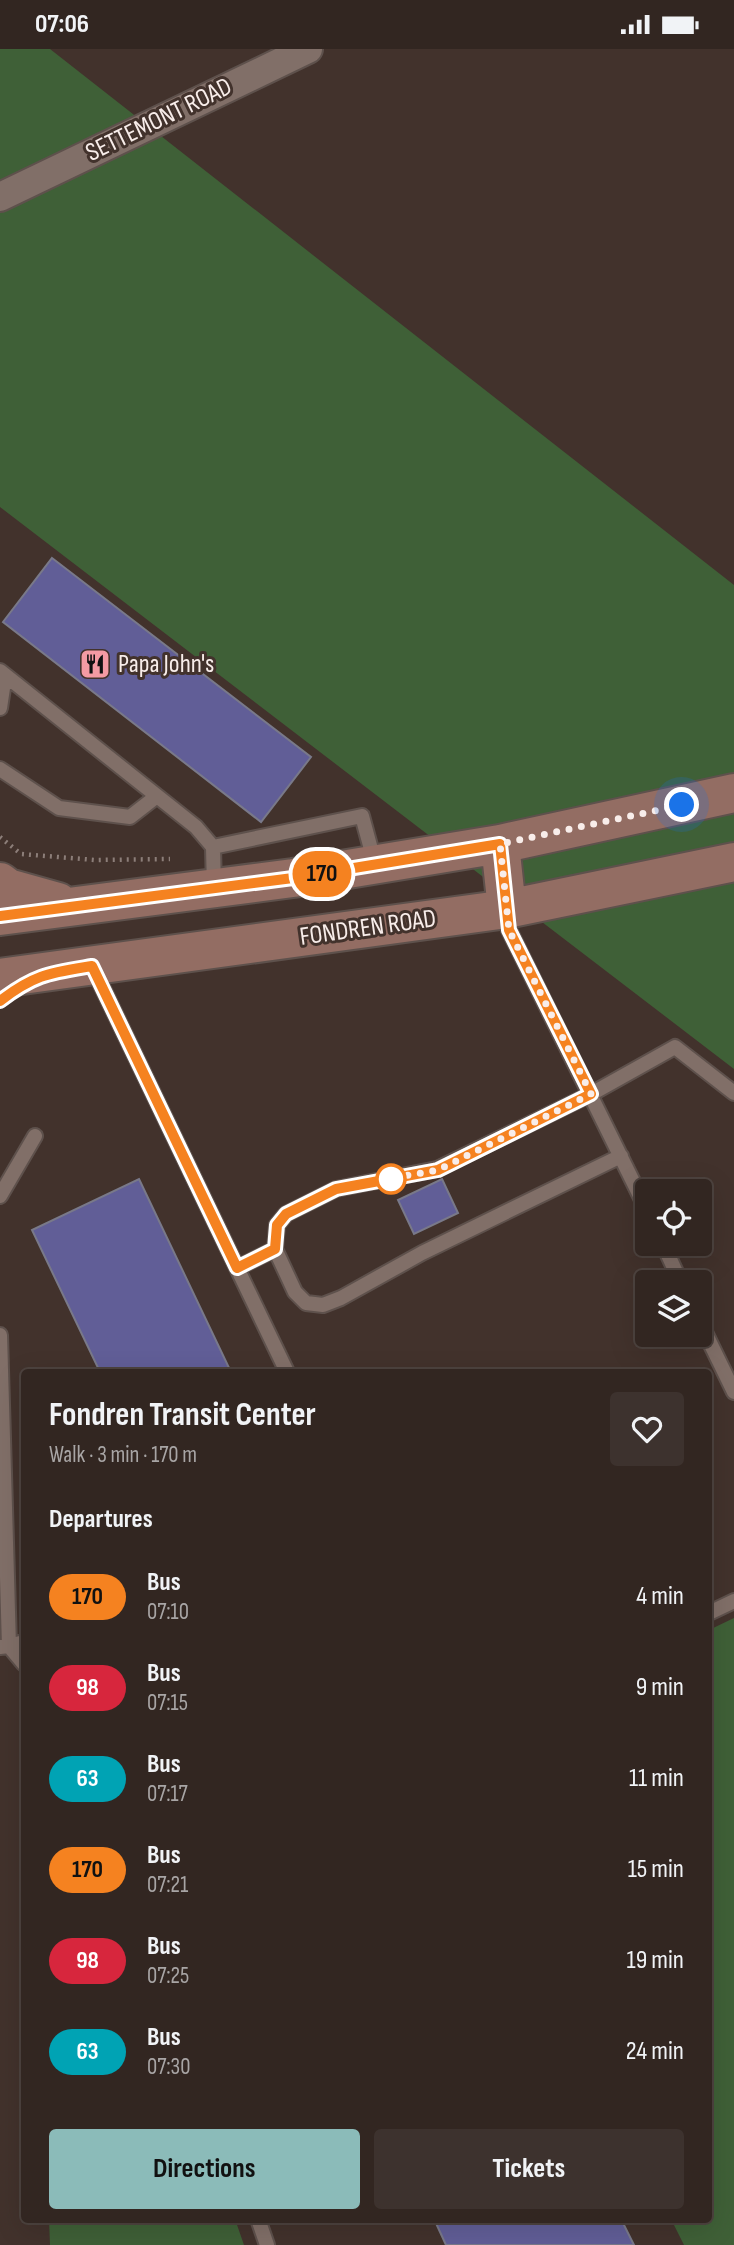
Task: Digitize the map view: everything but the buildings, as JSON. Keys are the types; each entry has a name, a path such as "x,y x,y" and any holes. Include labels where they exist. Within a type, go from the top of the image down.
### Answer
{"main road":[{"path":"0,916 375,865 500,844 734,793"},
{"path":"500,844 507,909"},
{"name":"FONDREN ROAD","path":"0,978 507,909 734,862"},
{"path":"0,883 8,888 74,907"},
{"path":"0,1001 44,973"}],"street":[{"name":"SETTEMONT ROAD","path":"4,193 308,49"}],"lane":[{"path":"0,708 3,673"},
{"path":"3,673 196,827 213,847 214,889"},
{"path":"0,769 59,808 130,817 158,796"},
{"path":"213,847 362,815 375,865"},
{"path":"507,909 509,930 635,1185"},
{"path":"92,966 286,1369"},
{"path":"621,1156 422,1253 341,1298 323,1305 306,1303 295,1292 275,1249 277,1225 286,1214 336,1189 438,1170 591,1094 675,1047 734,1093"},
{"path":"0,1196 35,1136"},
{"path":"237,1268 275,1249"},
{"path":"0,1335 4,1647 21,1661"},
{"path":"712,1347 734,1392"},
{"path":"712,1612 734,1601"},
{"path":"4,1647 21,1643"},
{"path":"259,2223 267,2245"}],"green space":[{"path":"0,49 50,49 734,585 734,1069 0,507"},
{"path":"734,1618 734,2245 684,2245 673,2223 712,2223 712,1629"},
{"path":"49,2223 236,2223 244,2245 50,2245"}],"bus line":[{"name":"170","path":"0,916 293,878 500,844 509,930 591,1094 438,1170 336,1189 286,1214 277,1225 275,1249 237,1268 92,966 44,973 0,1001"}],"place":[{"name":"Papa John's","path":"95,664"}],"route":[{"path":"391,1179 387,1179 438,1170 591,1094 509,930 500,844 682,805"}]}
